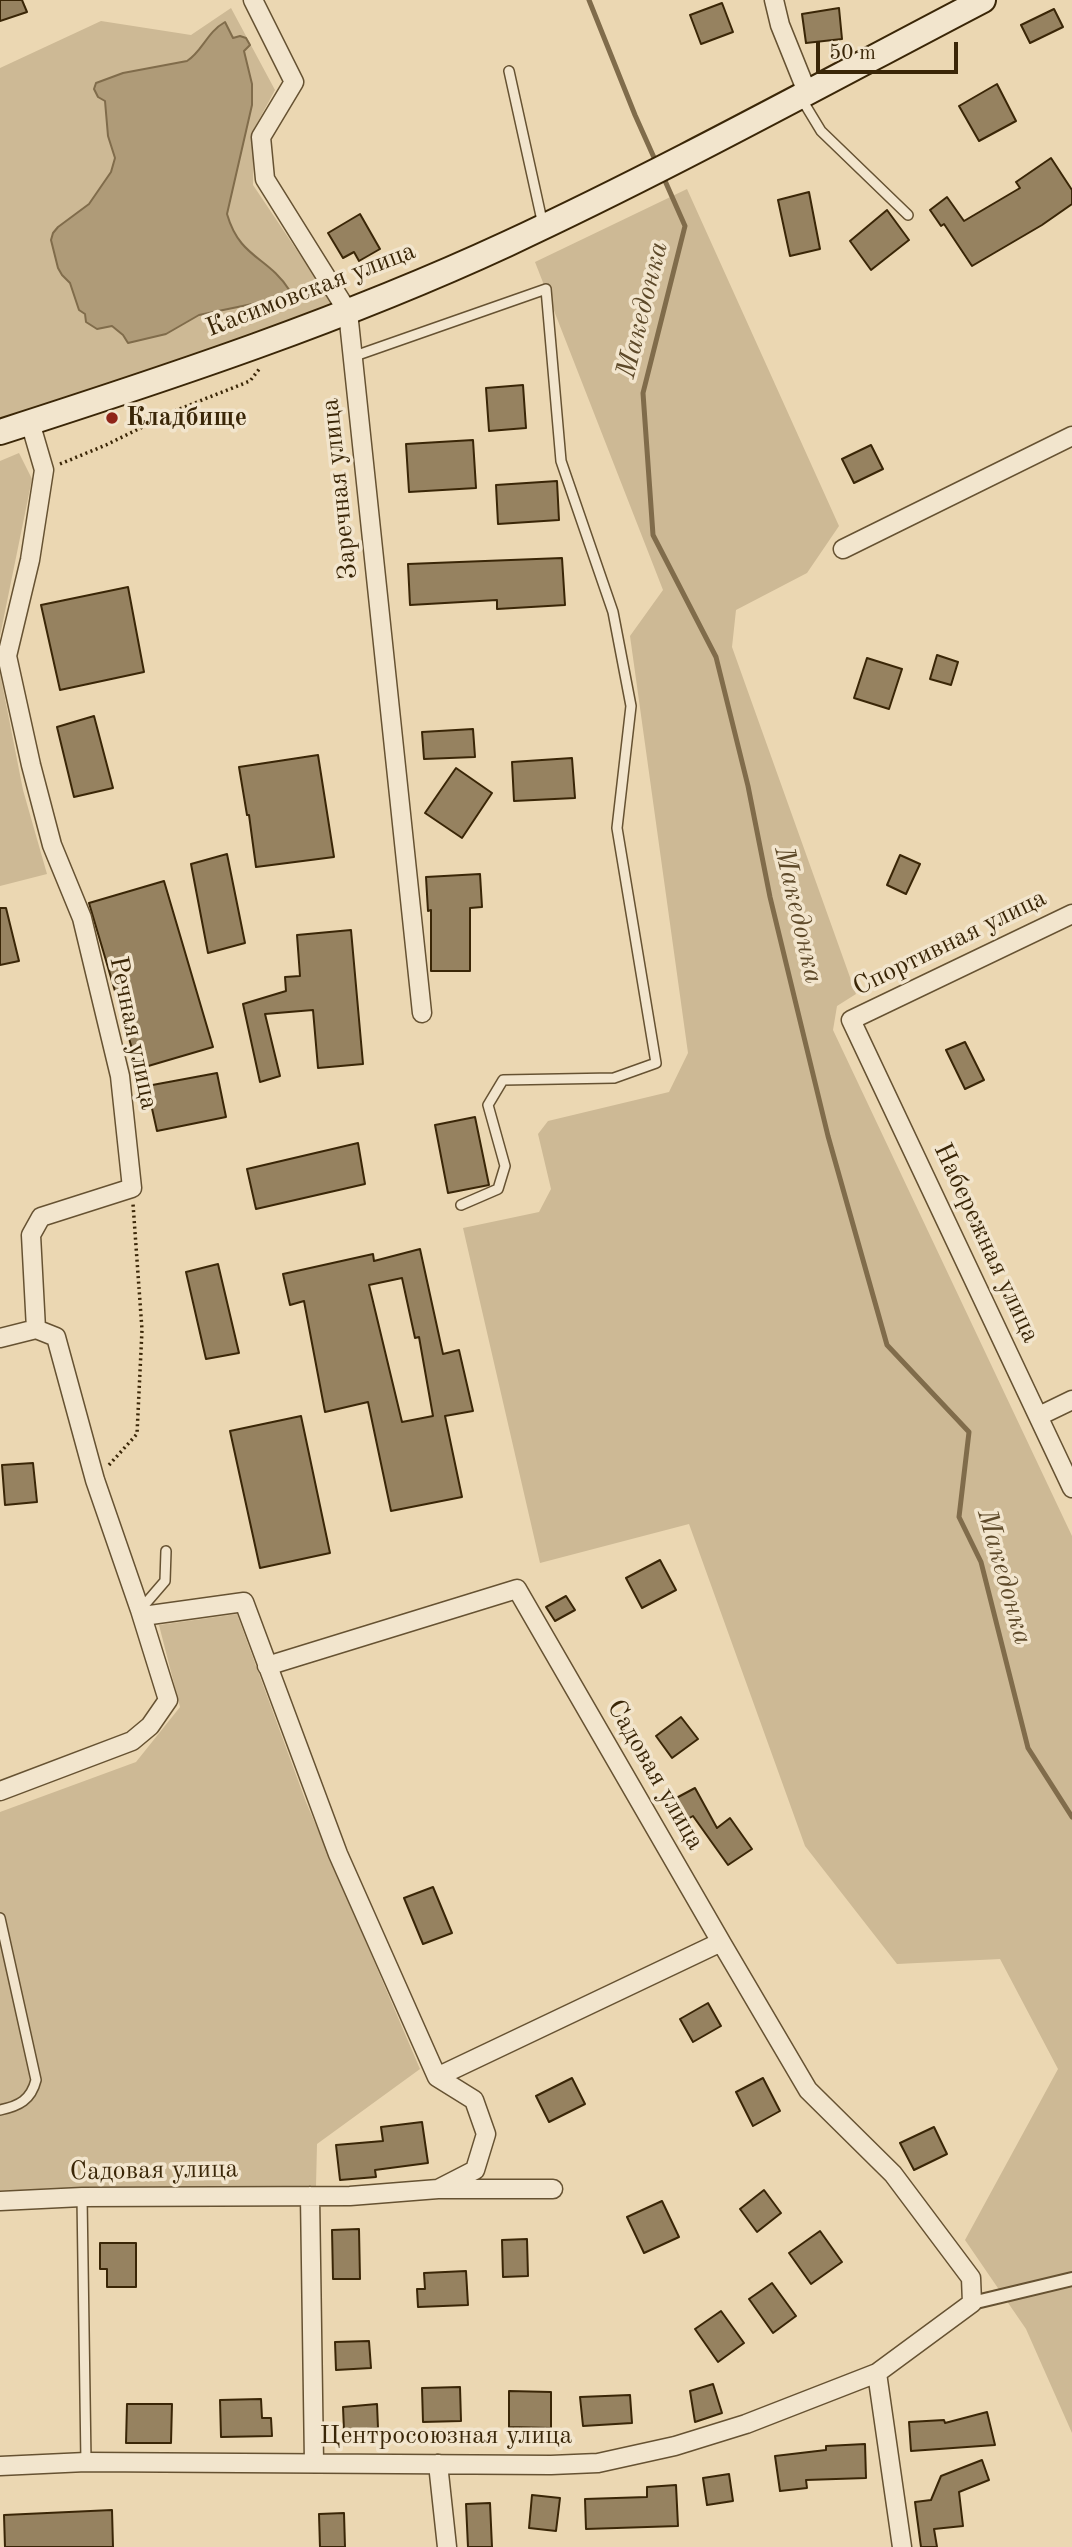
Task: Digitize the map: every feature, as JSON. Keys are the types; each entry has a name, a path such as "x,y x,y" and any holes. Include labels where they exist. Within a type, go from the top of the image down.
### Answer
{"main road":[{"name":"Касимовская улица","path":"0,432 348,312 635,184 982,0"}],"street":[{"name":"Заречная улица","path":"253,0 295,82 261,137 265,179 348,312 422,1013"},
{"path":"774,0 804,94"},
{"name":"Речная улица","path":"30,422 44,470 30,560 7,656 52,845 82,918 120,1076 132,1188"},
{"path":"843,549 1072,436"},
{"name":"Спортивная улица","path":"851,1020 1072,914"},
{"name":"Набережная улица","path":"851,1020 1072,1488"},
{"path":"36,1329 31,1234 41,1217 132,1188"},
{"path":"0,1338 36,1329 56,1337 96,1480 168,1700 150,1726 132,1741 0,1791"},
{"path":"1039,1416 1072,1400"},
{"name":"Садовая улица","path":"267,1665 517,1589 721,1942"},
{"path":"141,1613 244,1602 338,1854 437,2077 474,2100 486,2134 475,2170 438,2189"},
{"path":"437,2077 721,1942 808,2090 892,2175 971,2278 972,2303 1072,2279"},
{"name":"Садовая улица","path":"0,2201 82,2197 350,2196 438,2189 553,2189"},
{"path":"310,2196 314,2462"},
{"name":"Центросоюзная улица","path":"0,2466 86,2462 597,2463 675,2446 746,2424 877,2373 972,2303"},
{"path":"877,2373 902,2547"},
{"path":"438,2464 447,2547"}],"lane":[{"path":"509,71 543,226"},
{"path":"804,94 821,131 908,215"},
{"path":"352,356 546,289 561,461 613,612 631,706 617,828 656,1063 614,1078 503,1080 488,1105 505,1166 498,1189 461,1205"},
{"path":"141,1613 165,1581 166,1551"},
{"path":"0,1918 36,2080 33,2093 15,2107 0,2110"},
{"path":"82,2197 86,2462"}],"path":[{"path":"44,470 106,445 177,410 250,381 265,362"},
{"path":"96,1480 137,1434 142,1330 132,1188"}],"shaded area":[{"path":"231,8 275,90 254,129 253,185 335,307 0,419 0,68 101,21 191,35"},
{"path":"225,22 233,38 246,38 250,45 244,51 252,84 252,105 227,214 239,240 282,279 290,291 284,301 271,307 257,303 199,315 166,334 128,343 112,326 97,329 86,322 85,314 79,310 70,283 58,268 51,240 58,227 89,204 111,172 115,158 108,136 105,101 98,97 94,89 96,83 123,73 187,61"},
{"path":"687,189 839,526 807,573 736,610 732,647 856,994 837,1006 833,1030 1072,1536 1072,2433 1026,2329 965,2240 1058,2069 1000,1959 897,1964 805,1846 689,1524 540,1563 463,1228 539,1212 551,1189 538,1134 548,1121 669,1092 688,1053 630,636 663,590 535,262"},
{"path":"19,453 32,479 0,636 0,461"},
{"path":"0,673 23,790 47,874 0,886"},
{"path":"237,1614 306,1802 420,2069 317,2144 316,2186 0,2193 0,1812 136,1762 180,1707 159,1625"}],"building":[{"path":"0,0 22,0 27,12 0,21"},
{"path":"722,3 733,32 701,44 690,15"},
{"path":"839,8 842,39 806,43 802,14"},
{"path":"1054,9 1063,27 1030,43 1021,25"},
{"path":"997,84 1016,121 979,141 959,106"},
{"path":"1051,158 1072,190 1072,204 972,266 944,224 941,226 930,210 947,197 964,221 1020,188 1016,182"},
{"path":"809,192 820,249 790,256 778,200"},
{"path":"887,210 909,240 871,270 850,241"},
{"path":"360,214 380,249 359,261 354,252 343,258 328,233"},
{"path":"523,385 526,428 489,431 486,388"},
{"path":"473,440 476,488 409,492 406,444"},
{"path":"871,445 883,469 854,483 842,459"},
{"path":"557,481 559,520 498,524 496,485"},
{"path":"562,558 565,605 497,609 497,600 410,605 408,564"},
{"path":"128,587 144,672 60,690 41,605"},
{"path":"937,655 958,662 951,685 930,679"},
{"path":"867,658 902,669 889,709 854,698"},
{"path":"94,716 113,788 74,797 57,727"},
{"path":"473,729 475,757 424,759 422,732"},
{"path":"318,755 334,857 256,867 239,767"},
{"path":"572,758 575,798 514,801 512,762"},
{"path":"456,768 492,793 462,838 425,813"},
{"path":"227,854 245,943 208,953 191,864"},
{"path":"900,855 920,864 906,894 887,885"},
{"path":"480,874 482,907 470,908 470,971 431,971 431,910 428,911 426,877"},
{"path":"164,881 213,1047 138,1069 89,903"},
{"path":"0,908 6,908 19,961 0,965"},
{"path":"351,930 363,1064 318,1068 313,1010 265,1014 280,1076 260,1082 243,1004 286,991 285,977 300,976 297,935"},
{"path":"965,1042 984,1080 965,1089 946,1050"},
{"path":"217,1073 226,1117 157,1131 147,1086"},
{"path":"475,1117 489,1185 448,1193 435,1125"},
{"path":"358,1143 365,1184 256,1209 247,1169"},
{"path":"420,1249 443,1354 459,1350 473,1411 445,1416 462,1497 391,1511 368,1402 325,1412 304,1301 290,1305 283,1274 373,1254 374,1261","holes":["402,1278 415,1338 419,1337 433,1416 402,1422 369,1285"]},
{"path":"218,1264 239,1353 206,1359 186,1272"},
{"path":"301,1416 330,1553 260,1568 230,1431"},
{"path":"33,1463 37,1502 5,1505 2,1465"},
{"path":"660,1560 676,1590 642,1608 626,1578"},
{"path":"566,1596 575,1610 555,1621 546,1607"},
{"path":"681,1717 698,1739 672,1758 656,1736"},
{"path":"695,1788 717,1828 730,1818 752,1849 728,1865 693,1816 677,1825 665,1804"},
{"path":"433,1887 452,1933 423,1944 404,1898"},
{"path":"708,2003 721,2026 693,2042 680,2019"},
{"path":"572,2078 585,2104 549,2122 536,2096"},
{"path":"763,2078 780,2111 753,2126 736,2092"},
{"path":"422,2122 428,2163 375,2170 376,2177 340,2180 336,2145 383,2141 381,2127"},
{"path":"934,2127 947,2154 914,2170 900,2143"},
{"path":"764,2190 781,2213 757,2232 740,2209"},
{"path":"662,2201 679,2237 644,2253 627,2217"},
{"path":"359,2229 360,2279 333,2279 332,2230"},
{"path":"820,2231 842,2262 811,2284 789,2253"},
{"path":"527,2239 528,2276 503,2277 502,2240"},
{"path":"100,2243 136,2243 136,2287 107,2287 107,2269 100,2269"},
{"path":"466,2271 468,2305 418,2307 417,2289 425,2289 424,2273"},
{"path":"772,2283 796,2316 773,2333 749,2299"},
{"path":"721,2311 744,2343 718,2362 695,2329"},
{"path":"369,2341 371,2368 336,2370 335,2342"},
{"path":"713,2384 722,2413 695,2422 690,2391"},
{"path":"460,2387 461,2421 423,2422 422,2388"},
{"path":"509,2391 551,2392 551,2428 509,2427"},
{"path":"630,2395 632,2423 583,2426 580,2397"},
{"path":"261,2399 262,2418 271,2418 272,2436 221,2437 220,2400"},
{"path":"127,2404 172,2404 171,2443 126,2443"},
{"path":"377,2404 378,2428 344,2431 343,2407"},
{"path":"987,2412 995,2445 911,2451 909,2422 944,2420 945,2423"},
{"path":"865,2444 866,2478 806,2480 807,2488 780,2491 775,2456 826,2450 826,2446"},
{"path":"982,2460 989,2480 959,2492 963,2526 934,2529 937,2547 921,2547 915,2502 931,2500 941,2476"},
{"path":"729,2474 733,2501 707,2505 703,2478"},
{"path":"676,2485 678,2526 586,2529 585,2499 647,2497 647,2487"},
{"path":"532,2495 560,2498 556,2531 529,2528"},
{"path":"490,2503 492,2547 468,2547 466,2504"},
{"path":"112,2510 113,2547 5,2547 4,2515"},
{"path":"344,2513 345,2547 320,2547 319,2514"}],"waterway":[{"name":"Македонка","path":"589,0 656,162"},
{"name":"Македонка","path":"662,174 685,226 643,393 653,535 716,657 828,1136 887,1345 969,1432 959,1517 981,1562 1028,1748 1072,1817"}],"place":[{"name":"Кладбище","path":"112,418"}]}
